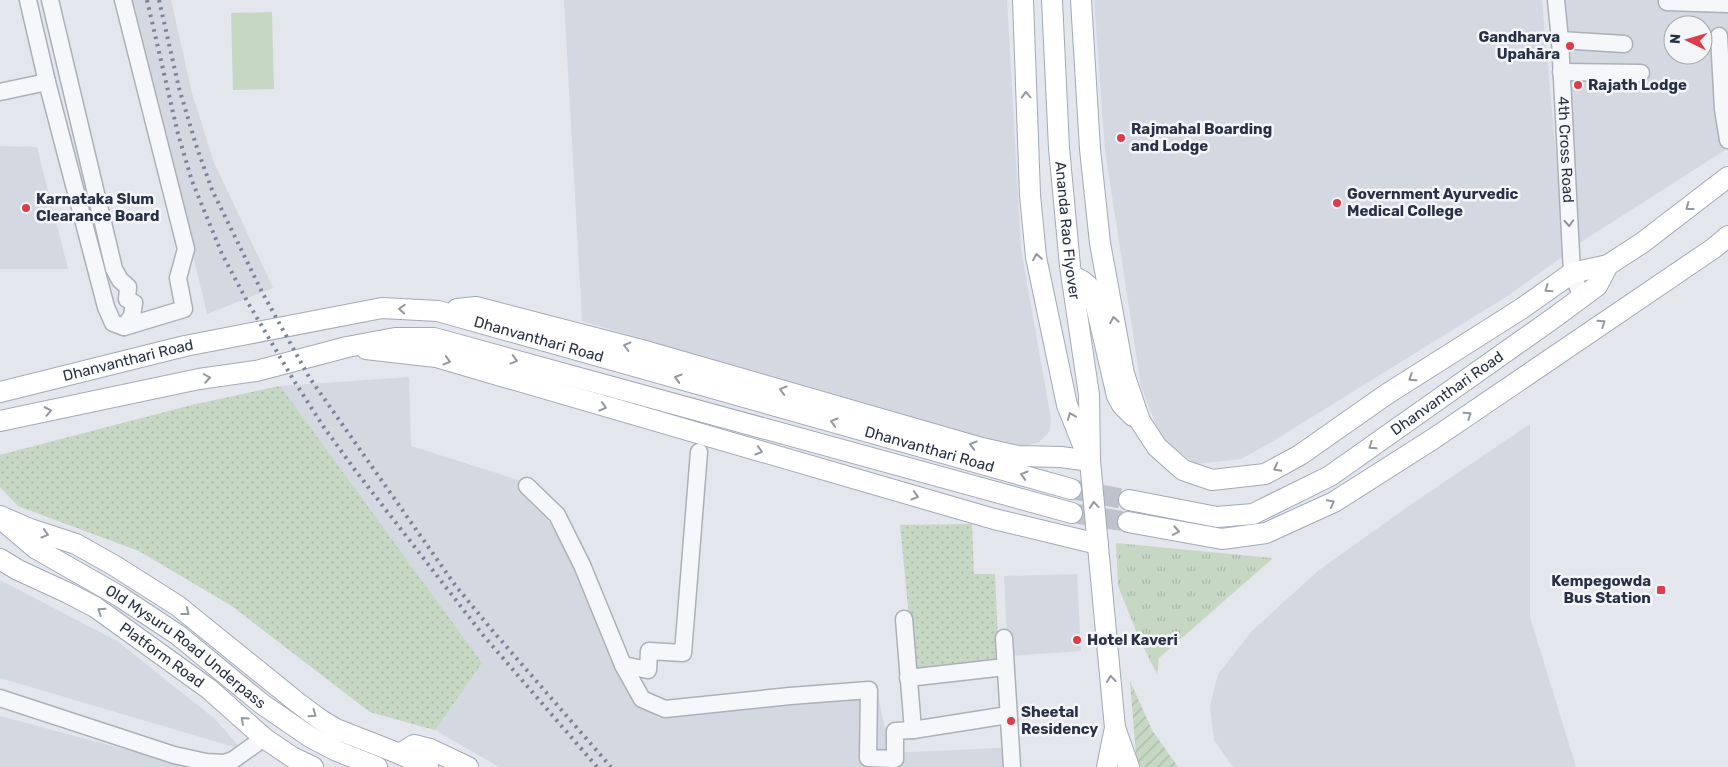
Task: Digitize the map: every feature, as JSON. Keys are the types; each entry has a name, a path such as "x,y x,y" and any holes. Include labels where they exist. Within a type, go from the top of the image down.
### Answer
{"main road":[{"path":"1022,0 1030,195 1036,257 1067,404 1091,470 1115,728 1130,767"},
{"path":"1080,0 1090,149 1100,243 1124,374 1140,421 1157,447 1183,470 1212,480 1265,474 1300,455 1387,394 1521,309 1572,273 1608,265"},
{"name":"Ananda Rao Flyover","path":"1052,3 1059,148 1072,276 1089,396 1091,470"},
{"name":"Dhanvanthari Road","path":"1129,500 1217,517 1253,514 1330,476 1597,286 1608,265 1642,243 1728,177"},
{"name":"Dhanvanthari Road","path":"1128,522 1222,539 1266,533 1334,502 1433,439 1728,236"},
{"path":"1072,276 1082,280 1093,293 1117,396 1128,412 1140,421"},
{"path":"438,311 476,307 649,352 982,448 1018,456 1061,457 1091,470"},
{"name":"Dhanvanthari Road","path":"0,392 185,346 382,308 438,311 1071,488"},
{"name":"Dhanvanthari Road","path":"0,421 199,379 256,371 347,347 395,338 434,338 1072,513"},
{"path":"347,347 436,357 994,520 1098,544"},
{"path":"0,517 76,544 115,566 178,606 298,703 336,729 400,754 414,745 433,760 468,767"},
{"name":"Old Mysuru Road Underpass","path":"0,517 35,548 119,596 178,635 262,704 310,737 337,751 377,767"},
{"name":"Platform Road","path":"0,559 18,570 96,607 209,689 264,738 292,757 313,767"},
{"path":"1107,767 1115,728"}],"street":[{"path":"28,0 47,82 106,307 113,323 124,327 184,309 178,278 186,249 123,0"},
{"path":"50,0 114,269 120,280 128,287 127,299 134,303 132,316 124,327"},
{"name":"4th Cross Road","path":"1556,0 1560,40 1572,273 1582,297"},
{"path":"1667,2 1728,4"},
{"path":"1719,36 1723,108 1728,140"},
{"path":"1560,40 1624,44"},
{"path":"1561,72 1641,73"},
{"path":"0,92 47,82"},
{"path":"623,665 648,670 649,651 683,654 699,452"},
{"path":"527,486 557,515 582,565 623,665 642,699 666,709 868,690 868,758 895,758 894,731 913,730 1008,715"},
{"path":"904,619 913,730"},
{"path":"1004,638 1012,767"},
{"path":"908,678 1005,667"},
{"path":"0,698 174,755 206,762 224,763 233,760 264,738"}],"shaded area":[{"path":"132,0 171,0 192,93 213,160 273,288 207,314"},
{"path":"564,0 1007,0 1021,249 1051,419 1049,432 1039,442 1023,447 992,443 582,321"},
{"name":"Government Ayurvedic Medical College","path":"1094,0 1542,0 1565,255 1509,295 1270,443 1241,459 1195,464 1161,438 1141,386 1105,150"},
{"path":"1553,0 1728,0 1728,148 1575,246"},
{"name":"Karnataka Slum Clearance Board","path":"0,146 37,147 68,269 0,269"},
{"path":"409,377 411,446 525,482 603,613 649,708 658,718 878,695 890,753 1018,747 1020,767 499,767 435,730 370,712 232,606 139,551 18,506 0,487 0,455 192,405 280,386"},
{"path":"1530,424 1530,617 1576,767 1233,767 1214,740 1210,706 1218,674 1252,631 1319,570 1416,501"},
{"path":"1077,574 1081,651 1008,656 1004,576"},
{"path":"0,580 117,641 215,719 241,749 0,678"},
{"path":"0,716 191,767 0,767"}],"green space":[{"path":"272,12 274,89 233,90 231,13"},
{"path":"280,386 482,663 435,730 370,712 232,606 139,551 18,506 0,487 0,455 192,405"},
{"path":"972,524 974,574 995,574 999,660 914,669 900,525"},
{"path":"1116,543 1273,558 1159,658 1157,674 1139,638 1118,586"},
{"path":"1130,681 1152,730 1178,767 1137,767"}],"tunnel":[{"path":"1071,489 1129,500"},
{"path":"1072,513 1128,522"}],"railway":[{"path":"147,0 178,134 192,181 222,254 247,301 323,426 355,470 483,635 597,767"},
{"path":"159,0 179,88 212,190 262,292 309,377 455,585 611,767"}],"place":[{"name":"Gandharva Upahāra","path":"1570,46"},
{"name":"Rajath Lodge","path":"1578,85"},
{"name":"Rajmahal Boarding and Lodge","path":"1121,138"},
{"name":"Government Ayurvedic Medical College","path":"1337,203"},
{"name":"Karnataka Slum Clearance Board","path":"26,208"},
{"name":"Kempegowda Bus Station","path":"1661,590"},
{"name":"Hotel Kaveri","path":"1077,640"},
{"name":"Sheetal Residency","path":"1011,721"}]}
